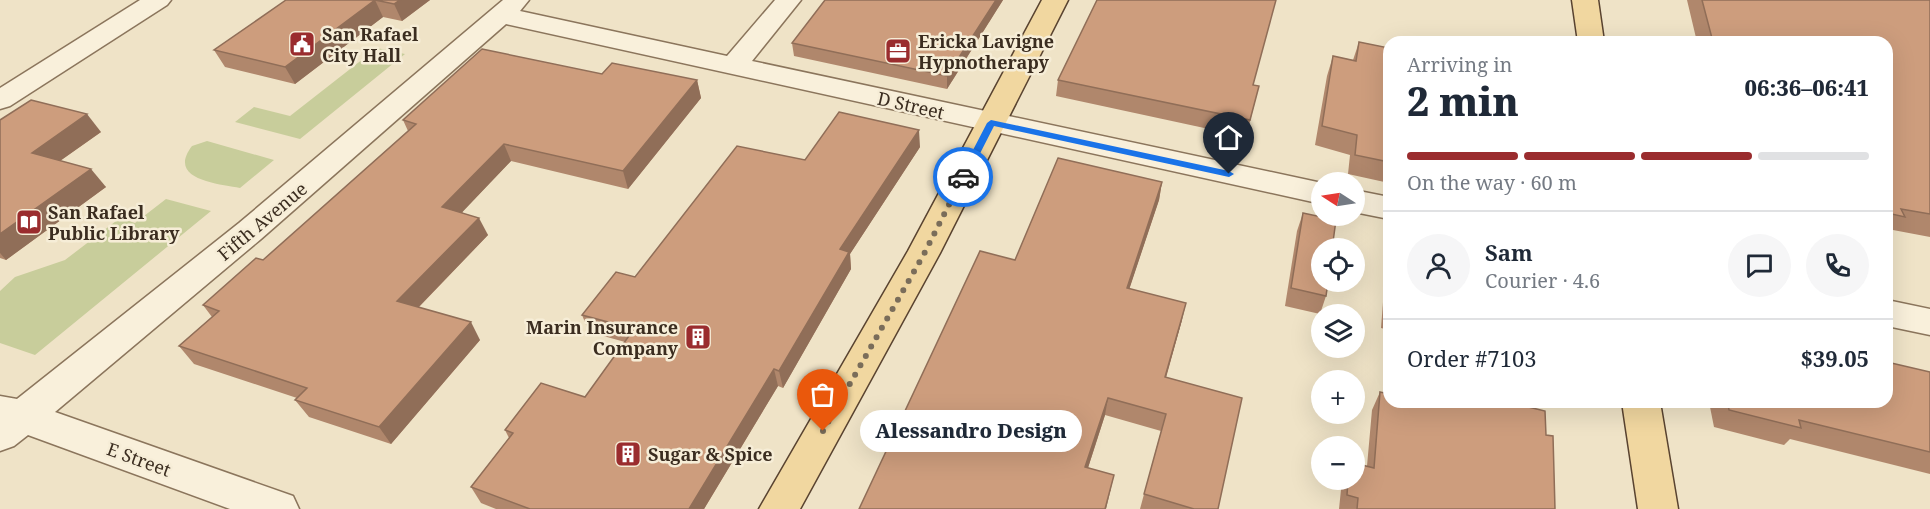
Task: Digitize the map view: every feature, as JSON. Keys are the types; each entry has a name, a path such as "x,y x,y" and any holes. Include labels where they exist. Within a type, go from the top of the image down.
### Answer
{"main road":[{"path":"779,509 924,254 1055,0"},
{"path":"1585,0 1590,36"},
{"path":"1642,408 1658,509"}],"street":[{"path":"0,100 158,0"},
{"path":"734,66 788,0"},
{"name":"D Street","path":"509,8 734,66 1311,192"},
{"name":"Fifth Avenue","path":"7,420 250,231 509,8"},
{"path":"1365,203 1383,207"},
{"path":"1893,314 1930,322"},
{"name":"E Street","path":"7,420 279,509"}],"green space":[{"path":"377,48 405,54 300,139 235,122 254,107 290,116"},
{"path":"207,141 274,160 240,188 209,182 190,173 186,166 186,157 192,146"},
{"path":"166,199 211,211 35,355 0,343 0,291 15,277 65,260 120,218 135,223"}],"building":[{"path":"286,0 375,0 285,67 214,50"},
{"path":"375,0 400,0 394,4"},
{"path":"825,0 996,0 947,76 792,43"},
{"path":"1097,0 1276,0 1253,85 1259,86 1250,120 1058,80"},
{"path":"1702,0 1930,0 1930,214 1901,209 1905,217 1893,214 1893,36 1711,36"},
{"path":"1359,42 1383,47 1383,161 1355,155 1357,135 1322,126 1333,56 1356,61"},
{"path":"482,49 602,74 612,63 697,80 623,171 504,144 442,207 479,218 397,301 471,322 379,427 295,400 307,388 179,346 219,311 203,305 256,258 263,260 416,124 403,120"},
{"path":"31,100 87,114 32,153 91,169 0,234 0,120"},
{"path":"839,112 919,130 840,249 849,252 779,371 774,369 689,509 530,509 471,487 513,433 505,430 541,383 585,397 634,329 582,315 616,272 635,277 737,146 805,160"},
{"path":"1058,158 1162,182 1127,288 1186,303 1165,377 1242,398 1218,509 1194,509 1144,494 1166,414 1108,398 1085,467 1114,475 1105,509 859,509 980,251 1015,260"},
{"path":"1303,213 1311,215 1311,226 1335,226 1334,238 1311,238 1311,292 1327,292 1326,296 1291,288"},
{"path":"1893,363 1930,372 1930,452 1799,420 1801,428 1729,410 1729,408 1893,408"},
{"path":"1380,392 1383,393 1383,408 1533,408 1545,411 1546,435 1553,436 1555,509 1357,509 1358,498 1347,495 1347,490 1365,490 1365,466 1374,468"}],"way so far":[{"path":"823,431 924,254 963,177"}],"place":[{"name":"San Rafael City Hall","path":"302,44"},
{"name":"Ericka Lavigne Hypnotherapy","path":"898,51"},
{"name":"San Rafael Public Library","path":"29,222"},
{"name":"Marin Insurance Company","path":"698,337"},
{"name":"Alessandro Design","path":"823,431"},
{"name":"Sugar & Spice","path":"628,454"}],"route":[{"path":"963,177 991,123 1229,174"}]}
